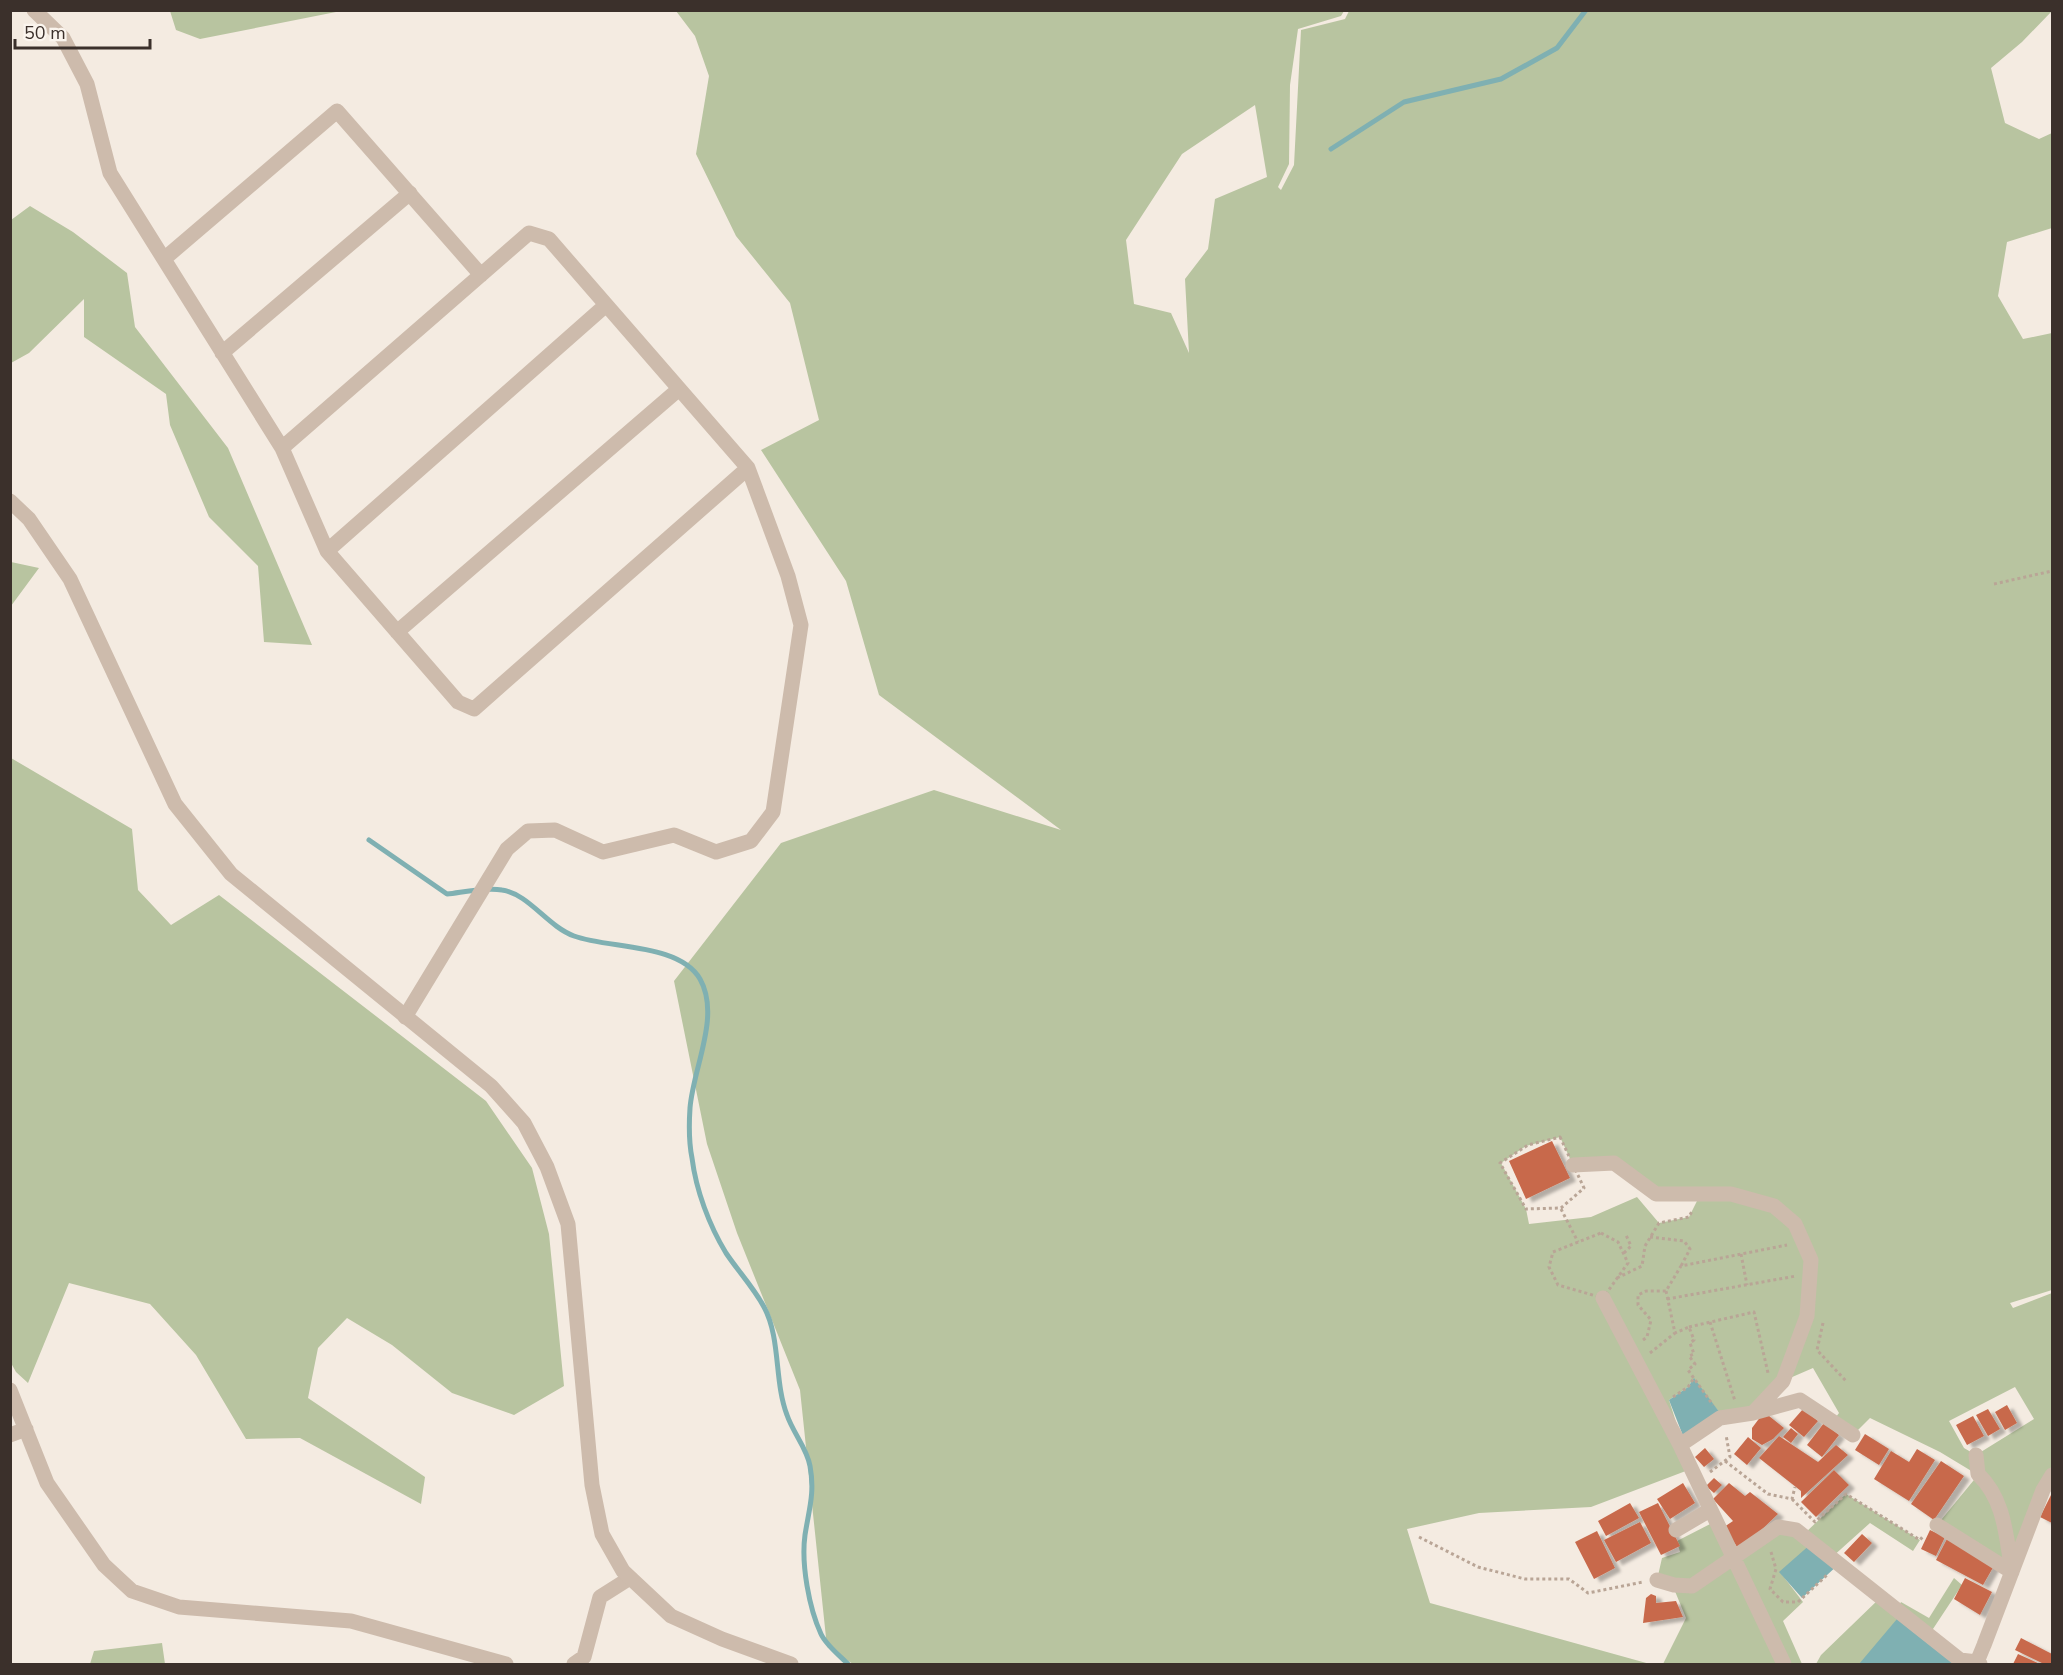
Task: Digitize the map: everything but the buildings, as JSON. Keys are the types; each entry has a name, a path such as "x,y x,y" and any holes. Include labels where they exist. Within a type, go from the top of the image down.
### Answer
{"street":[{"path":"38,12 63,38 87,84 110,173 282,448 327,551 458,702 474,709 748,468"},
{"path":"164,258 337,111 481,275"},
{"path":"222,353 410,193"},
{"path":"282,448 529,233 549,239 748,468 788,576 801,625 773,812 751,841 716,852 674,835 603,852 555,830 528,831 507,849 405,1017"},
{"path":"327,551 606,305"},
{"path":"398,632 679,389"},
{"path":"10,501 29,519 70,579 175,804 231,874 491,1086 524,1123 548,1167 568,1224 592,1485 602,1534 630,1578 671,1616 722,1640 791,1665"},
{"path":"1573,1165 1614,1163 1656,1194 1731,1194 1774,1206 1795,1224 1811,1260 1807,1316 1783,1381 1746,1414"},
{"path":"1603,1298 1680,1445 1785,1665"},
{"path":"10,1390 47,1484 104,1565 132,1591 179,1607 351,1620 506,1665"},
{"path":"1680,1445 1723,1417 1746,1414 1800,1400 1853,1434"},
{"path":"10,1435 26,1430"},
{"path":"1976,1455 1978,1474 1986,1482 2000,1505 2012,1572"},
{"path":"1657,1580 1674,1585 1692,1586 1778,1527 1796,1530 1960,1660 1979,1663 2043,1490 2052,1475"},
{"path":"1676,1530 1710,1510"},
{"path":"1937,1525 2012,1572"},
{"path":"574,1665 584,1657 600,1597 630,1578"}],"path":[{"path":"1994,584 2052,571"},
{"path":"1560,1137 1584,1188 1561,1208 1526,1209 1500,1163 1528,1144 1560,1137"},
{"path":"1615,1279 1642,1266 1645,1246 1659,1223 1689,1217 1700,1194"},
{"path":"1561,1208 1578,1242"},
{"path":"1601,1233 1618,1242 1624,1253 1628,1263 1603,1298 1558,1284 1549,1267 1552,1252 1601,1233"},
{"path":"1624,1253 1631,1246 1626,1235"},
{"path":"1650,1237 1684,1241 1690,1249 1666,1291 1675,1334"},
{"path":"1681,1266 1803,1242"},
{"path":"1741,1254 1747,1285"},
{"path":"1667,1299 1810,1273"},
{"path":"1634,1358 1647,1337 1651,1320 1638,1305 1638,1295 1646,1291 1666,1291"},
{"path":"1634,1358 1689,1328 1754,1312 1772,1392"},
{"path":"1710,1322 1746,1414"},
{"path":"1689,1328 1694,1340 1690,1343 1694,1354 1689,1356 1695,1364 1688,1370 1723,1417 1730,1457 1697,1482"},
{"path":"1725,1461 1768,1494 1792,1499 1815,1522 1846,1494 1920,1540 1932,1522 1937,1525"},
{"path":"1792,1499 1795,1487"},
{"path":"1419,1537 1478,1567 1525,1579 1569,1580 1588,1593 1657,1580"},
{"path":"1769,1544 1776,1569 1770,1589 1782,1602 1798,1602 1839,1564"}],"green space":[{"path":"170,10 341,11 200,39 176,30"},
{"path":"676,11 1344,11 1341,16 1298,29 1290,85 1289,164 1278,187 1281,190 1294,165 1301,30 1345,19 1349,11 2052,11 2022,42 1991,68 2005,123 2039,139 2052,133 2052,228 2007,242 1998,296 2023,339 2052,333 2052,1290 2010,1303 2013,1308 2052,1293 2052,1475 2012,1572 1937,1525 1978,1475 1940,1452 1870,1418 1853,1435 1833,1421 1839,1413 1813,1368 1783,1381 1753,1413 1723,1417 1693,1379 1688,1387 1669,1400 1691,1469 1591,1507 1479,1513 1407,1529 1430,1603 1650,1664 853,1664 827,1647 800,1390 737,1233 707,1144 674,981 781,843 934,790 1061,830 879,695 846,581 761,450 819,420 790,303 736,236 696,154 709,76 695,36","holes":["1255,105 1267,177 1215,199 1208,249 1185,279 1189,353 1171,313 1134,304 1126,240 1182,154","1560,1137 1573,1165 1614,1163 1656,1194 1700,1195 1689,1217 1659,1223 1637,1197 1591,1217 1529,1224 1526,1209 1501,1163 1526,1146","2015,1387 2034,1419 1976,1455 1964,1448 1949,1421"]},
{"path":"30,206 73,232 127,273 135,327 228,448 312,645 264,642 258,566 209,517 170,425 166,394 84,337 84,299 29,353 11,363 11,220"},
{"path":"10,562 39,568 11,606"},
{"path":"11,758 132,829 138,890 171,925 219,895 486,1101 532,1168 549,1234 564,1386 514,1415 452,1393 392,1345 347,1318 318,1348 308,1398 425,1477 421,1504 300,1438 246,1439 196,1355 150,1304 69,1283 28,1383 16,1372 11,1363"},
{"path":"1846,1494 1920,1540 1913,1551 1870,1523 1831,1558 1780,1572 1803,1602 1783,1621 1802,1664 1663,1664 1686,1618 1672,1584 1657,1580 1662,1558 1680,1552 1677,1541 1716,1521 1733,1557 1778,1527 1803,1535"},
{"path":"1954,1578 1962,1585 1929,1635 1897,1610 1901,1602 1929,1618"},
{"path":"1881,1597 1910,1624 1860,1664 1816,1664 1821,1655"},
{"path":"162,1643 165,1664 90,1664 94,1651"}],"water":[{"path":"1694,1378 1723,1417 1685,1441 1669,1400 1688,1387"},
{"path":"1812,1543 1839,1564 1802,1598 1779,1572"},
{"path":"1897,1619 1954,1664 1859,1664"}],"waterway":[{"path":"1331,149 1404,102 1501,79 1557,48 1586,10"},
{"path":"369,840 447,894 489,889 512,893 521,897 555,925 574,936 660,953 690,967 700,979 706,994 708,1009 707,1026 690,1108 689,1126 694,1170 700,1195 714,1231 726,1253 760,1300 769,1319 783,1402 810,1466 812,1493 804,1547 805,1572 810,1599 823,1638 848,1664"}]}
